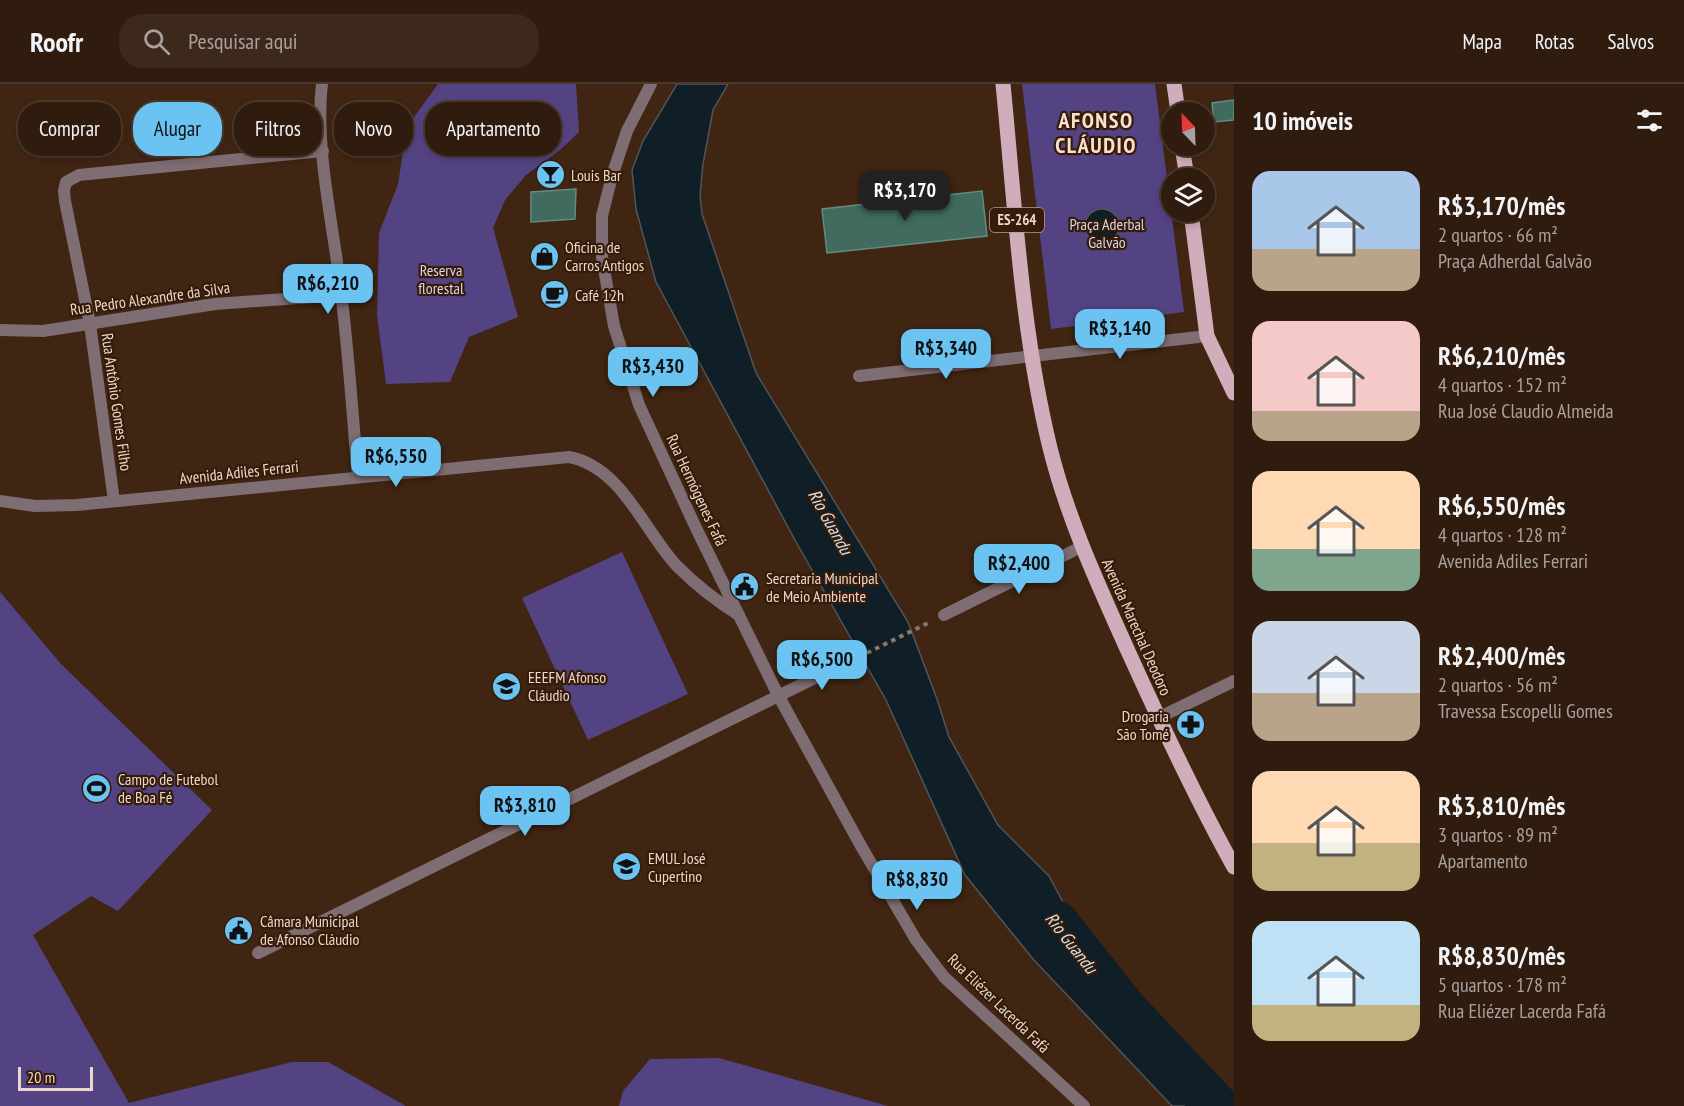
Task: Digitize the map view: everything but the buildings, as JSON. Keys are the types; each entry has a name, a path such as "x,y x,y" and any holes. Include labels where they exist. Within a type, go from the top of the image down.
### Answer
{"main road":[{"name":"ES-264","path":"1003,84 1030,355"},
{"path":"1174,84 1177,102"},
{"path":"1192,222 1207,336 1234,393"},
{"name":"Avenida Marechal Deodoro","path":"1030,355 1050,448 1081,547 1158,718 1234,867"}],"street":[{"path":"322,84 320,105 323,151 342,295 358,477"},
{"name":"Rua Hermógenes Fafá","path":"651,84 627,131 602,216 602,257 614,326 639,405 778,695"},
{"name":"Rua Antônio Gomes Filho","path":"114,501 90,324 64,191 66,182 79,175 323,151"},
{"name":"Rua Pedro Alexandre da Silva","path":"0,330 43,331 215,304 342,295"},
{"path":"859,376 1207,336"},
{"name":"Avenida Adiles Ferrari","path":"0,501 35,506 77,505 560,458 581,459 595,467 623,493 676,565 707,594 739,615"},
{"path":"944,615 1081,547"},
{"path":"258,953 853,660"},
{"path":"1158,718 1234,681"},
{"name":"Rua Eliézer Lacerda Fafá","path":"778,695 916,940 944,977 1084,1106"}],"path":[{"path":"853,660 944,615"}],"green space":[{"name":"Reserva florestal","path":"438,84 576,84 579,132 561,149 561,102 425,102"},
{"name":"Praça Aderbal Galvão","path":"1022,84 1155,84 1161,131 1161,156 1164,156 1166,168 1161,168 1161,222 1173,222 1184,312 1051,329"},
{"name":"Reserva florestal","path":"425,102 425,156 552,156 526,175 505,200 493,228 518,317 469,337 450,382 386,384 377,315 379,233 398,184 402,156 413,156 413,119"},
{"path":"622,552 688,694 588,740 522,598"},
{"path":"0,592 61,664 212,810 118,911 91,896 33,935 129,1103 292,1062 328,1062 406,1106 0,1106"},
{"path":"719,1058 888,1106 619,1106 623,1091 650,1059"}],"water":[{"path":"677,84 728,84 713,110 703,164 700,195 702,214 756,373 908,622 949,737 998,825 1049,876 1066,908 1099,983 1131,1013 1234,1095 1234,1106 1172,1106 1033,959 965,875 886,700 796,542 656,282 636,209 632,170 643,141"},
{"path":"1102,209 1114,214 1119,226 1114,238 1102,243 1090,238 1085,226 1090,214"}],"waterway":[{"name":"Rio Guandu","path":"1056,923 1125,1010 1216,1106"}],"place":[{"name":"Louis Bar","path":"550,175"},
{"name":"Oficina de Carros Antigos","path":"544,256"},
{"name":"Café 12h","path":"554,295"},
{"name":"Secretaria Municipal de Meio Ambiente","path":"745,587"},
{"name":"EEEFM Afonso Cláudio","path":"507,686"},
{"name":"Drogaria São Tomé","path":"1190,725"},
{"name":"Campo de Futebol de Boa Fé","path":"97,788"},
{"name":"EMUL José Cupertino","path":"627,867"},
{"name":"Câmara Municipal de Afonso Cláudio","path":"239,930"}],"district":[{"name":"AFONSO CLÁUDIO","path":"1096,132"}]}
